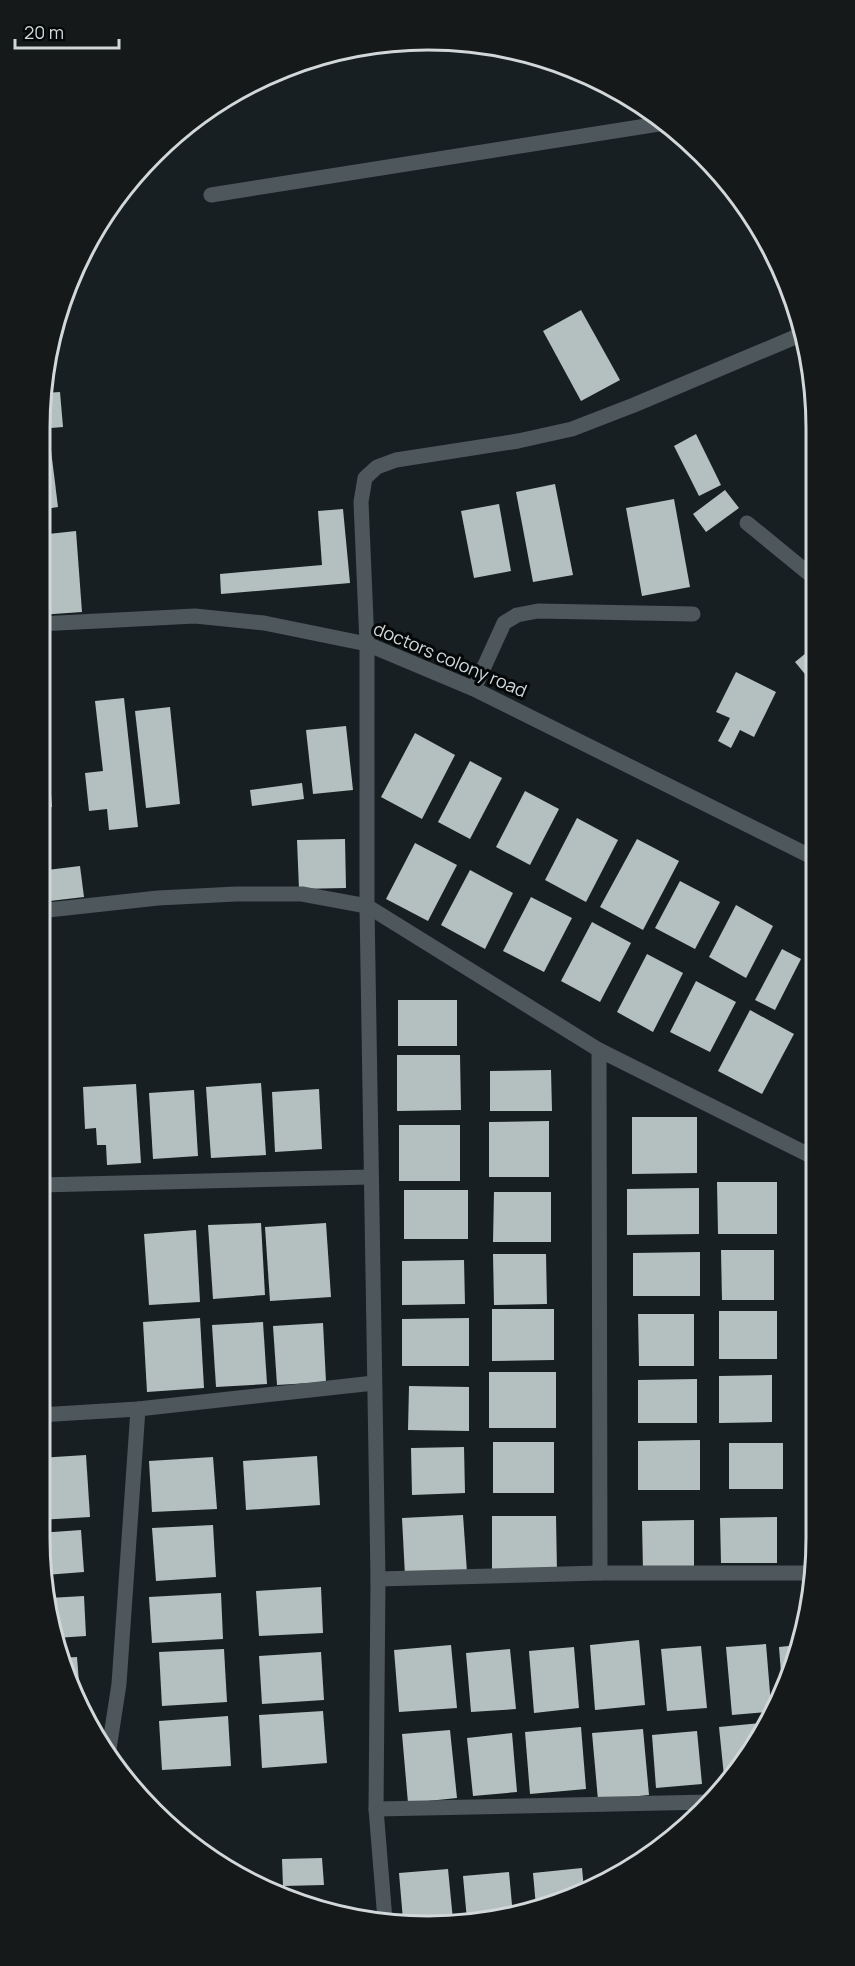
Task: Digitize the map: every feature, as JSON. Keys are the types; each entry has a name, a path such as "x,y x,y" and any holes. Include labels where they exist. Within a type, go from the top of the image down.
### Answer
{"street":[{"path":"211,195 654,125"},
{"path":"384,1914 376,1809 378,1579 367,906 367,644 361,502 365,478 376,467 396,460 518,441 572,429 795,337"},
{"path":"747,523 806,571"},
{"path":"474,688 504,623 517,615 538,611 693,614"},
{"name":"doctors colony road","path":"50,623 195,616 264,623 367,644 474,688 806,854"},
{"path":"50,910 158,898 236,894 302,894 367,906 599,1050 806,1154"},
{"path":"599,1050 600,1573"},
{"path":"50,1185 371,1177"},
{"path":"50,1414 138,1409 374,1383"},
{"path":"108,1741 119,1684 138,1409"},
{"path":"378,1579 600,1573 804,1573"},
{"path":"376,1809 699,1802"}],"building":[{"path":"581,310 620,380 581,401 543,331"},
{"path":"60,392 63,427 50,428 51,393"},
{"path":"696,434 721,485 699,496 674,446"},
{"path":"50,442 58,507 50,508"},
{"path":"555,484 573,575 533,582 516,492"},
{"path":"725,490 739,508 706,532 693,514"},
{"path":"674,499 690,587 642,596 626,508"},
{"path":"499,504 511,571 474,578 461,511"},
{"path":"343,509 350,583 221,594 220,574 322,565 318,511"},
{"path":"76,531 82,612 50,614 50,534"},
{"path":"806,653 806,675 795,662"},
{"path":"736,672 776,692 754,737 740,730 731,748 718,741 730,718 716,712"},
{"path":"124,698 138,827 109,830 107,809 89,811 85,773 103,771 95,701"},
{"path":"170,707 180,804 146,808 135,711"},
{"path":"346,726 353,790 313,794 306,730"},
{"path":"415,733 455,755 422,819 381,797"},
{"path":"470,761 502,778 470,839 438,822"},
{"path":"50,782 52,807 50,807"},
{"path":"302,783 304,799 252,806 250,790"},
{"path":"525,791 559,809 530,865 496,847"},
{"path":"577,818 618,840 586,902 545,880"},
{"path":"345,839 346,888 299,889 297,840"},
{"path":"637,839 679,861 643,930 600,907"},
{"path":"415,843 457,865 428,921 386,899"},
{"path":"80,866 84,897 50,901 50,870"},
{"path":"470,870 513,893 485,949 441,925"},
{"path":"680,881 720,902 695,949 655,928"},
{"path":"531,897 572,918 544,972 503,951"},
{"path":"736,905 773,926 746,978 709,957"},
{"path":"592,922 631,943 600,1002 561,981"},
{"path":"782,949 801,959 775,1010 755,1000"},
{"path":"647,954 683,973 653,1032 617,1012"},
{"path":"696,981 736,1002 710,1052 670,1032"},
{"path":"398,1000 457,1000 457,1046 398,1046"},
{"path":"750,1010 794,1034 762,1094 718,1071"},
{"path":"397,1055 460,1055 461,1110 397,1111"},
{"path":"551,1070 552,1111 490,1111 490,1071"},
{"path":"261,1083 266,1155 211,1158 206,1087"},
{"path":"136,1084 141,1163 107,1165 106,1145 97,1145 96,1128 85,1129 83,1087"},
{"path":"319,1089 322,1149 275,1152 272,1092"},
{"path":"194,1090 198,1156 153,1159 149,1093"},
{"path":"632,1117 697,1117 697,1173 632,1174"},
{"path":"549,1121 549,1177 489,1177 489,1122"},
{"path":"399,1125 460,1125 460,1181 399,1181"},
{"path":"717,1182 777,1182 777,1234 718,1234"},
{"path":"699,1188 699,1234 627,1235 627,1189"},
{"path":"404,1190 468,1190 468,1239 404,1239"},
{"path":"494,1192 551,1192 551,1242 493,1242"},
{"path":"261,1223 265,1295 213,1299 208,1225"},
{"path":"326,1223 331,1297 270,1301 265,1227"},
{"path":"196,1230 200,1302 149,1305 144,1234"},
{"path":"721,1250 774,1250 774,1300 722,1300"},
{"path":"700,1252 700,1296 633,1296 633,1253"},
{"path":"493,1254 546,1254 547,1304 494,1305"},
{"path":"464,1260 465,1304 402,1305 402,1261"},
{"path":"492,1309 554,1309 554,1360 492,1361"},
{"path":"719,1311 777,1311 777,1359 719,1359"},
{"path":"638,1314 694,1314 694,1366 639,1366"},
{"path":"200,1318 204,1388 147,1392 143,1322"},
{"path":"469,1318 469,1366 402,1366 402,1319"},
{"path":"263,1322 267,1384 216,1387 212,1325"},
{"path":"323,1323 326,1382 277,1385 273,1326"},
{"path":"489,1372 556,1372 556,1428 489,1428"},
{"path":"772,1375 772,1422 719,1423 719,1376"},
{"path":"697,1379 697,1423 638,1423 638,1380"},
{"path":"409,1386 469,1387 469,1431 408,1430"},
{"path":"700,1440 700,1490 638,1490 638,1441"},
{"path":"493,1442 554,1442 554,1493 493,1493"},
{"path":"729,1443 783,1443 783,1489 729,1489"},
{"path":"464,1447 465,1493 412,1495 411,1448"},
{"path":"86,1455 90,1517 50,1519 50,1457"},
{"path":"317,1456 320,1505 246,1510 243,1461"},
{"path":"213,1457 217,1509 152,1512 149,1461"},
{"path":"463,1515 467,1572 405,1576 402,1518"},
{"path":"492,1516 556,1516 557,1572 492,1572"},
{"path":"777,1517 777,1563 721,1563 720,1518"},
{"path":"694,1520 694,1571 643,1571 642,1521"},
{"path":"213,1525 216,1577 156,1581 152,1528"},
{"path":"81,1530 84,1572 51,1575 50,1532"},
{"path":"321,1587 323,1633 259,1636 256,1591"},
{"path":"221,1593 223,1639 152,1643 149,1597"},
{"path":"84,1596 86,1636 63,1638 55,1598"},
{"path":"639,1640 645,1705 595,1710 590,1645"},
{"path":"766,1644 770,1698 764,1712 732,1715 726,1647"},
{"path":"451,1645 457,1708 399,1712 394,1650"},
{"path":"701,1646 707,1708 667,1711 661,1649"},
{"path":"790,1646 781,1672 779,1647"},
{"path":"574,1647 579,1708 534,1713 529,1651"},
{"path":"224,1649 227,1702 162,1706 159,1652"},
{"path":"510,1649 516,1709 471,1712 466,1653"},
{"path":"321,1652 324,1700 262,1704 259,1656"},
{"path":"69,1657 77,1657 79,1686 78,1683"},
{"path":"323,1711 327,1763 262,1768 259,1715"},
{"path":"228,1716 231,1766 162,1770 159,1721"},
{"path":"758,1723 724,1773 719,1727"},
{"path":"581,1727 586,1789 530,1794 525,1732"},
{"path":"643,1729 649,1795 598,1800 592,1733"},
{"path":"450,1730 457,1798 408,1803 402,1734"},
{"path":"697,1731 702,1784 656,1788 652,1735"},
{"path":"512,1733 517,1792 473,1796 467,1738"},
{"path":"322,1858 324,1885 283,1886 282,1859"},
{"path":"582,1868 583,1883 535,1901 533,1873"},
{"path":"448,1869 453,1916 403,1916 399,1873"},
{"path":"509,1872 512,1907 466,1914 463,1876"}]}
